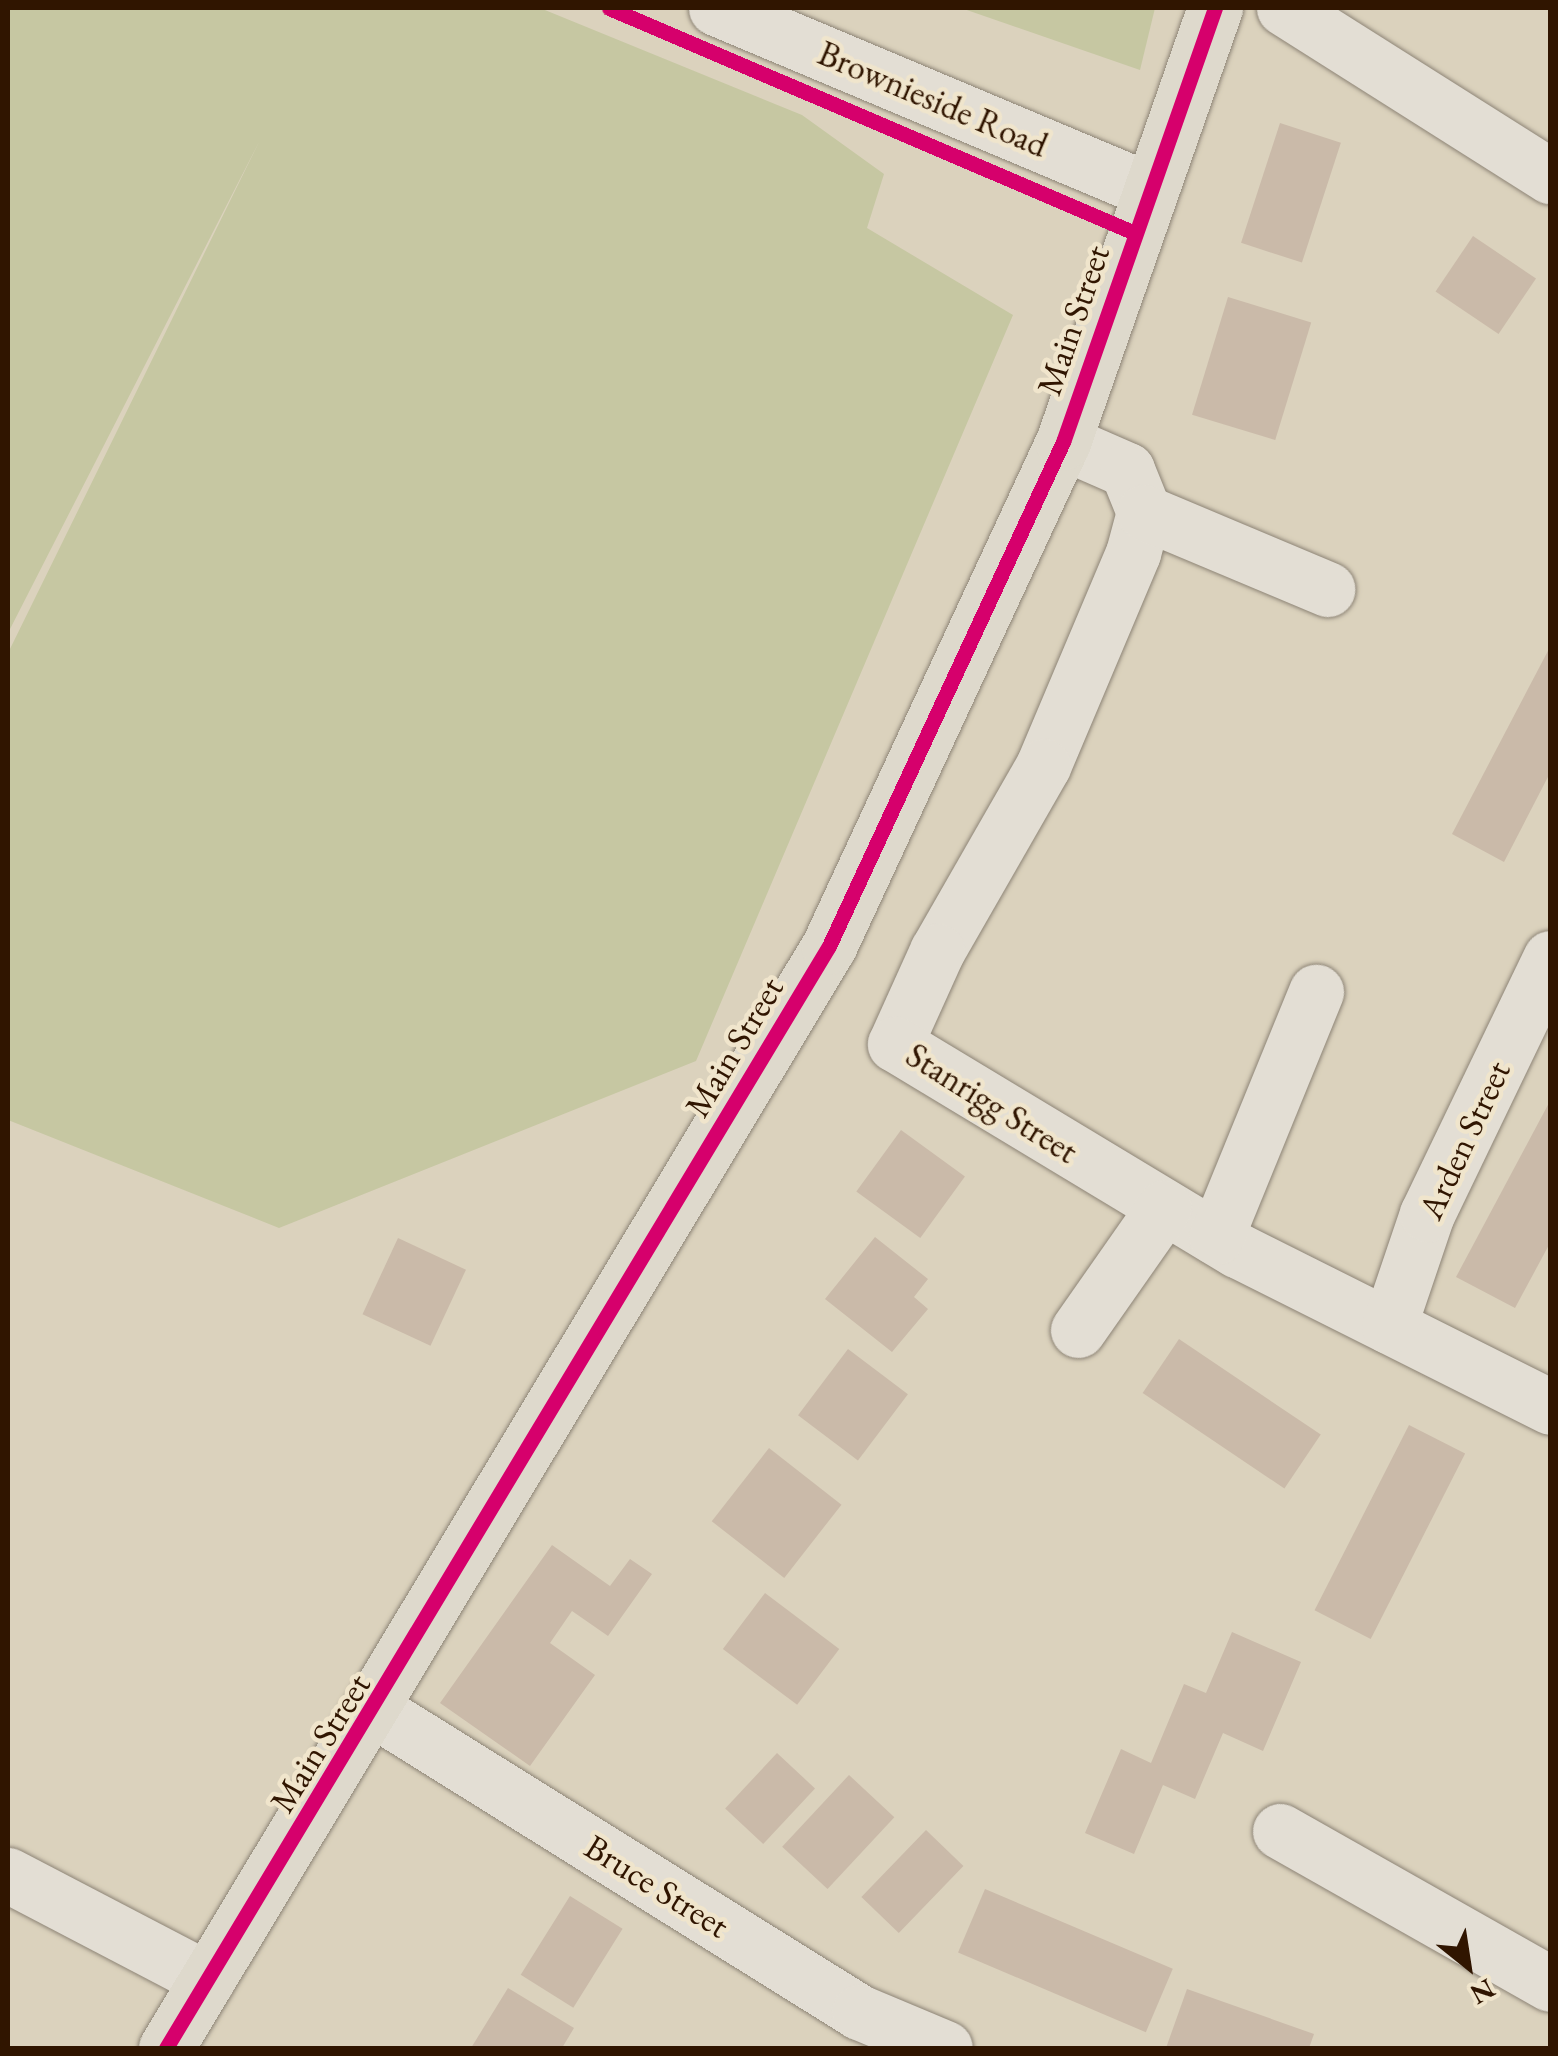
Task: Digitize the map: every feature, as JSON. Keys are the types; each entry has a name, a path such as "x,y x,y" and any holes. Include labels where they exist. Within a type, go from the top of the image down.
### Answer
{"main road":[{"name":"Main Street","path":"166,2048 376,1711 829,946 1063,442 1214,8"}],"street":[{"name":"Brownieside Road","path":"716,8 1150,190"},
{"path":"1284,8 1542,152"},
{"path":"1063,442 1127,470 1144,512 1327,589"},
{"name":"Stanrigg Street","path":"1144,512 1115,613 895,1044 1216,1237 1550,1407"},
{"name":"Arden Street","path":"1390,1326 1427,1214 1550,958"},
{"path":"1216,1237 1316,992"},
{"path":"1078,1330 1164,1207"},
{"name":"Bruce Street","path":"376,1711 859,2012 945,2048"},
{"path":"1280,1832 1550,1984"},
{"path":"8,1875 208,1979"}],"green space":[{"path":"8,8 540,8 802,115 884,174 867,228 1013,315 696,1061 279,1228 8,1120 8,653 259,142 8,633"},
{"path":"961,8 1155,8 1140,70"}],"building":[{"path":"1280,123 1341,143 1302,263 1241,243"},
{"path":"1473,236 1536,278 1499,334 1436,292"},
{"path":"1228,297 1311,322 1275,440 1192,415"},
{"path":"1550,647 1550,773 1504,862 1452,834"},
{"path":"1550,1101 1550,1243 1515,1308 1456,1277"},
{"path":"901,1130 965,1176 920,1238 856,1191"},
{"path":"875,1237 928,1279 914,1297 928,1309 892,1352 825,1299"},
{"path":"398,1238 466,1270 430,1346 363,1314"},
{"path":"1179,1339 1321,1435 1284,1489 1143,1393"},
{"path":"848,1349 908,1394 858,1460 798,1415"},
{"path":"1409,1425 1465,1454 1371,1639 1315,1610"},
{"path":"769,1448 841,1505 784,1578 712,1521"},
{"path":"552,1545 610,1586 630,1559 652,1574 608,1636 572,1611 550,1643 595,1675 530,1766 440,1703"},
{"path":"765,1593 839,1649 797,1705 723,1649"},
{"path":"1232,1632 1301,1662 1263,1751 1223,1733 1195,1799 1163,1785 1134,1854 1085,1833 1121,1749 1151,1763 1184,1684 1206,1693"},
{"path":"777,1753 815,1788 763,1844 725,1809"},
{"path":"849,1775 894,1817 828,1889 782,1847"},
{"path":"926,1830 963,1866 899,1933 861,1897"},
{"path":"985,1889 1173,1969 1146,2032 958,1953"},
{"path":"570,1896 623,1929 573,2008 521,1975"},
{"path":"508,1988 574,2028 562,2048 471,2048"},
{"path":"1187,1989 1314,2034 1309,2048 1166,2048"}],"cycle path":[{"path":"609,8 1135,233"},
{"path":"166,2048 829,946 1063,442 1215,8"}]}
